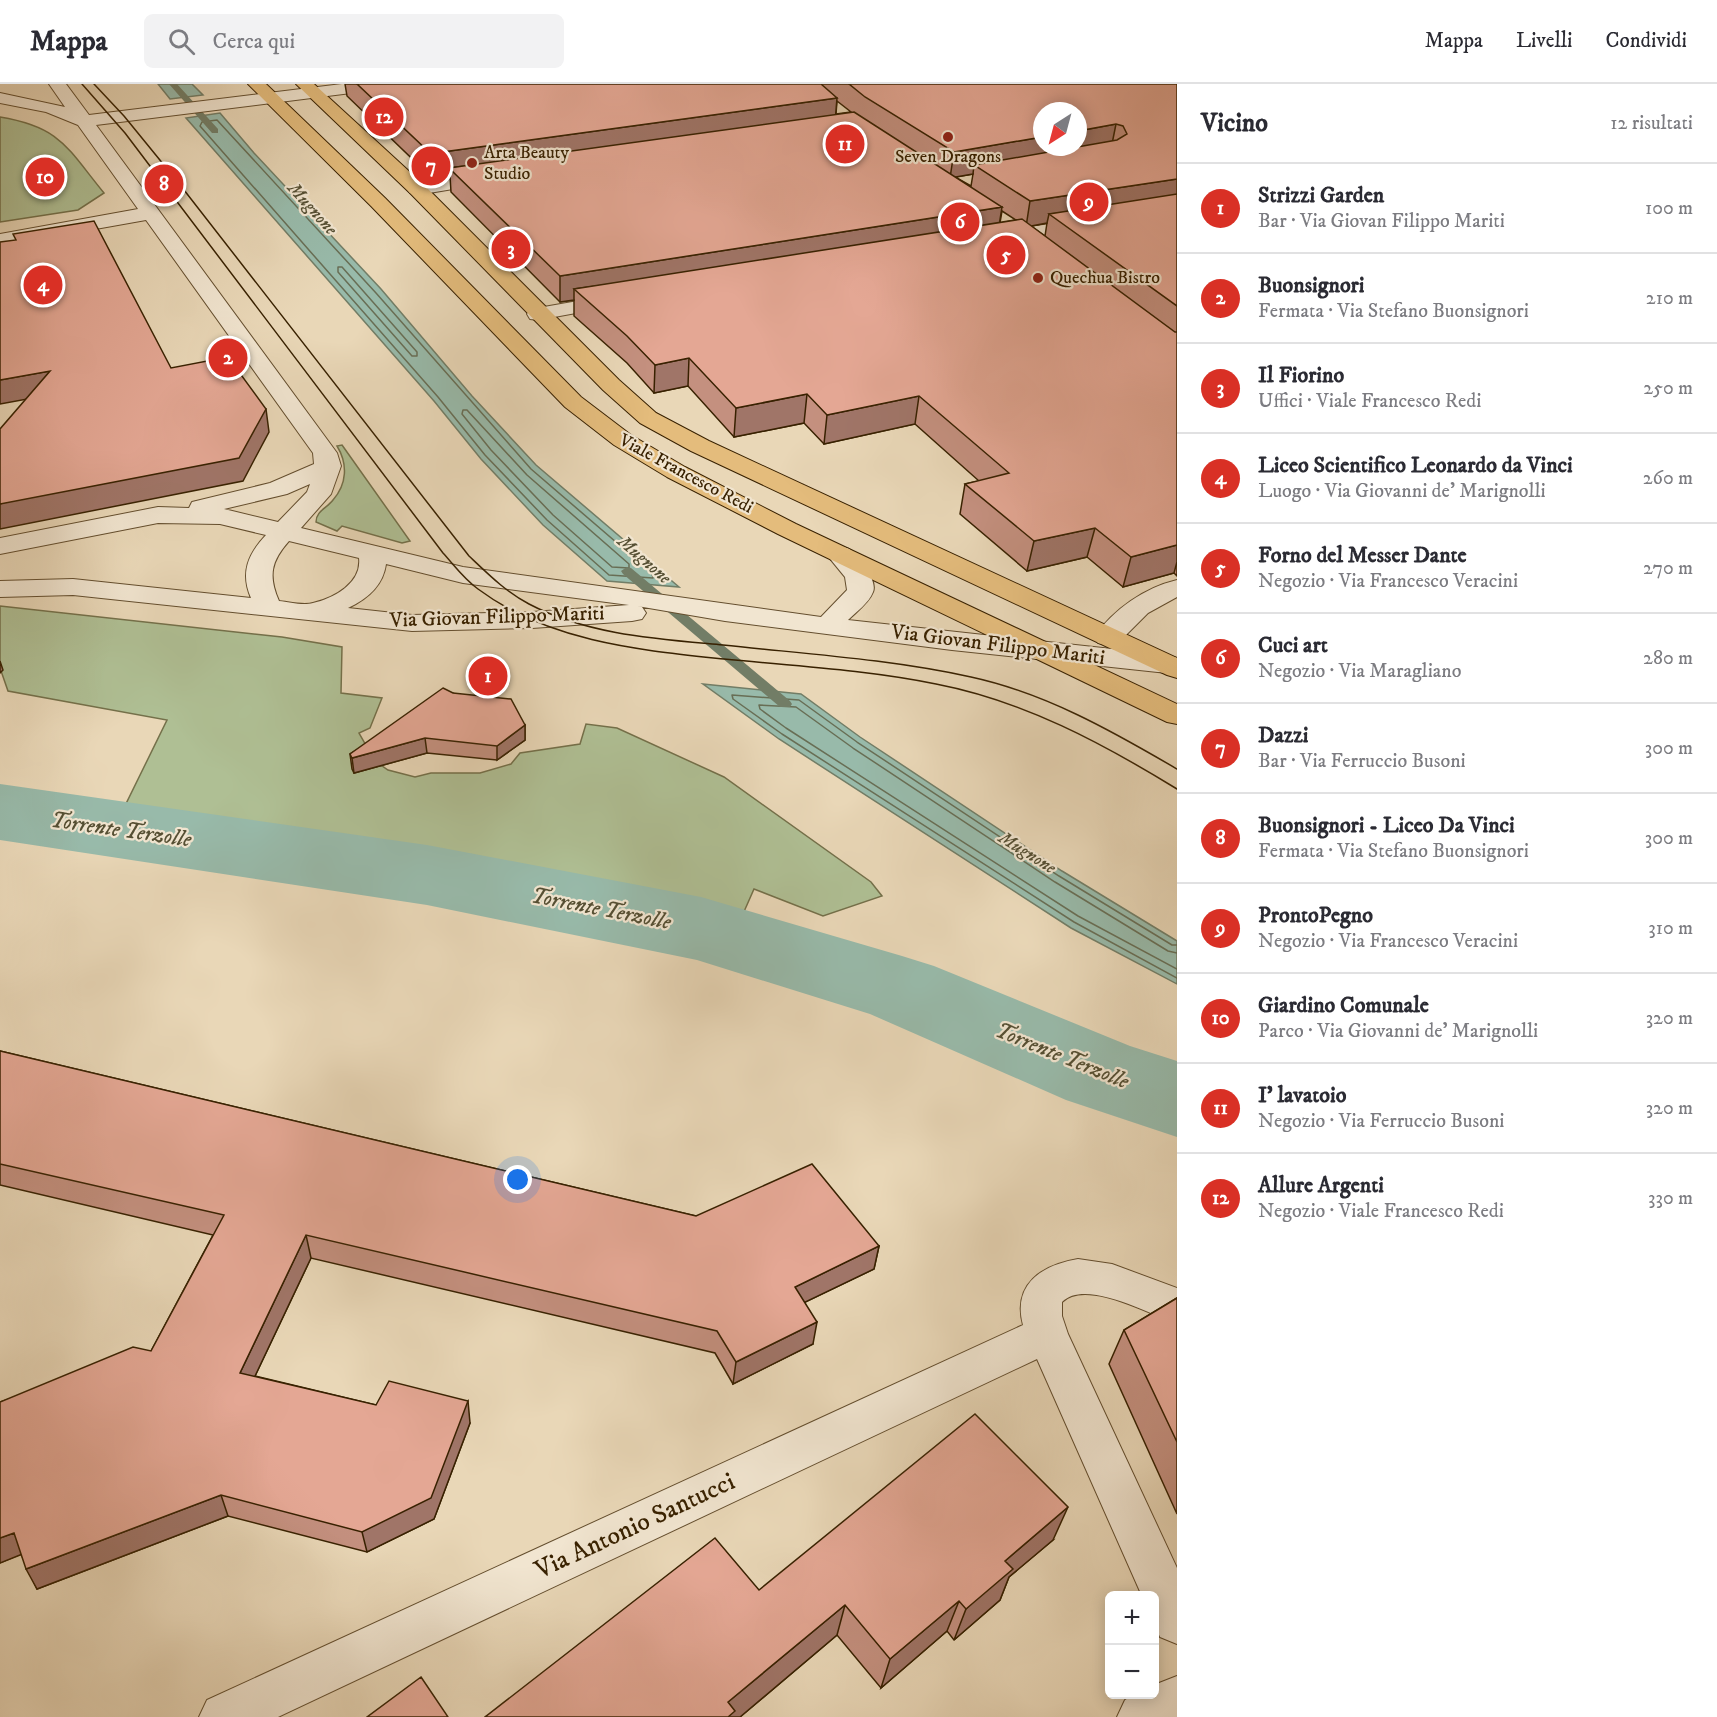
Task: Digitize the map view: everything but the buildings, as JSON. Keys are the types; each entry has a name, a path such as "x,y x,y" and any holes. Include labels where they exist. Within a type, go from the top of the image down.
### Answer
{"main road":[{"name":"Viale Francesco Redi","path":"309,88 417,189 538,314 611,386 648,418 662,427 1172,667"},
{"name":"Viale Francesco Redi","path":"263,91 378,202 573,402 602,428 664,466 840,555 1177,715"}],"street":[{"path":"0,97 26,92 45,84"},
{"path":"57,84 325,453 329,466 324,484 311,502 267,550 259,568 260,595 269,608"},
{"path":"0,97 51,108 84,121 226,102 263,91 384,84"},
{"path":"417,189 507,176"},
{"path":"980,241 1177,211"},
{"path":"0,240 150,213"},
{"path":"994,217 1038,249"},
{"path":"538,314 636,297"},
{"path":"158,515 264,493 297,482 329,466"},
{"name":"Via Giovan Filippo Mariti","path":"0,546 158,515 220,516 463,575 725,613 1172,667"},
{"path":"310,614 360,590 372,569 372,553"},
{"path":"830,624 860,592 862,585 858,575 840,555"},
{"name":"Via Giovan Filippo Mariti","path":"0,589 73,587 376,621 443,623 532,620 607,614 725,613"},
{"path":"1108,637 1124,619 1148,601 1177,588"},
{"path":"1177,1306 1104,1278 1077,1274 1055,1282 1046,1291 1041,1302 1041,1318 1047,1334 1177,1620"},
{"name":"Via Antonio Santucci","path":"224,1717 1047,1334"},
{"path":"1142,1717 1177,1700"}],"shaded area":[{"path":"0,117 37,127 61,142 104,193 78,210 0,222"},
{"path":"342,445 410,541 402,543 342,526 337,531 316,522 318,515 338,494 341,487 344,467 337,446"},
{"path":"0,606 282,637 342,647 341,693 382,698 370,728 359,733 375,761 388,770 415,777 431,773 480,773 511,764 520,753 580,744 586,724 617,728 724,777 871,882 882,896 823,916 754,889 739,923 120,816 167,720 8,691 0,668"}],"water":[{"path":"158,84 192,84 203,95 170,99"},
{"path":"220,113 254,153 381,289 472,396 536,465 679,587 607,581 543,525 481,459 434,401 186,118"},
{"path":"703,684 801,694 860,737 1062,871 1177,941 1177,984 1071,928 779,739"}],"waterway":[{"name":"Mugnone","path":"173,84 215,131"},
{"name":"Mugnone","path":"627,571 785,704"},
{"name":"Torrente Terzolle","path":"0,812 427,875 701,929 902,990 1100,1074 1177,1099"}],"tram line":[{"path":"82,84 125,133 443,553 473,585 505,607 565,632 628,647 692,656 884,675 969,692 1000,701 1061,726 1091,740 1177,789"},
{"path":"94,84 124,116 177,181 469,556 513,594 529,604 575,623 624,634 878,661 940,671 998,684 1052,703 1128,741 1177,769"}],"place":[{"name":"Allure Argenti","path":"384,117"},
{"name":"Seven Dragons","path":"948,137"},
{"name":"I' lavatoio","path":"845,144"},
{"name":"Arta Beauty Studio","path":"472,163"},
{"name":"Dazzi","path":"431,166"},
{"name":"Giardino Comunale","path":"45,177"},
{"name":"Buonsignori - Liceo Da Vinci","path":"164,184"},
{"name":"ProntoPegno","path":"1089,202"},
{"name":"Cuci art","path":"960,222"},
{"name":"Il Fiorino","path":"511,249"},
{"name":"Forno del Messer Dante","path":"1006,255"},
{"name":"Quechua Bistro","path":"1038,278"},
{"name":"Liceo Scientifico Leonardo da Vinci","path":"43,285"},
{"name":"Buonsignori","path":"228,358"},
{"name":"Strizzi Garden","path":"488,676"}]}
